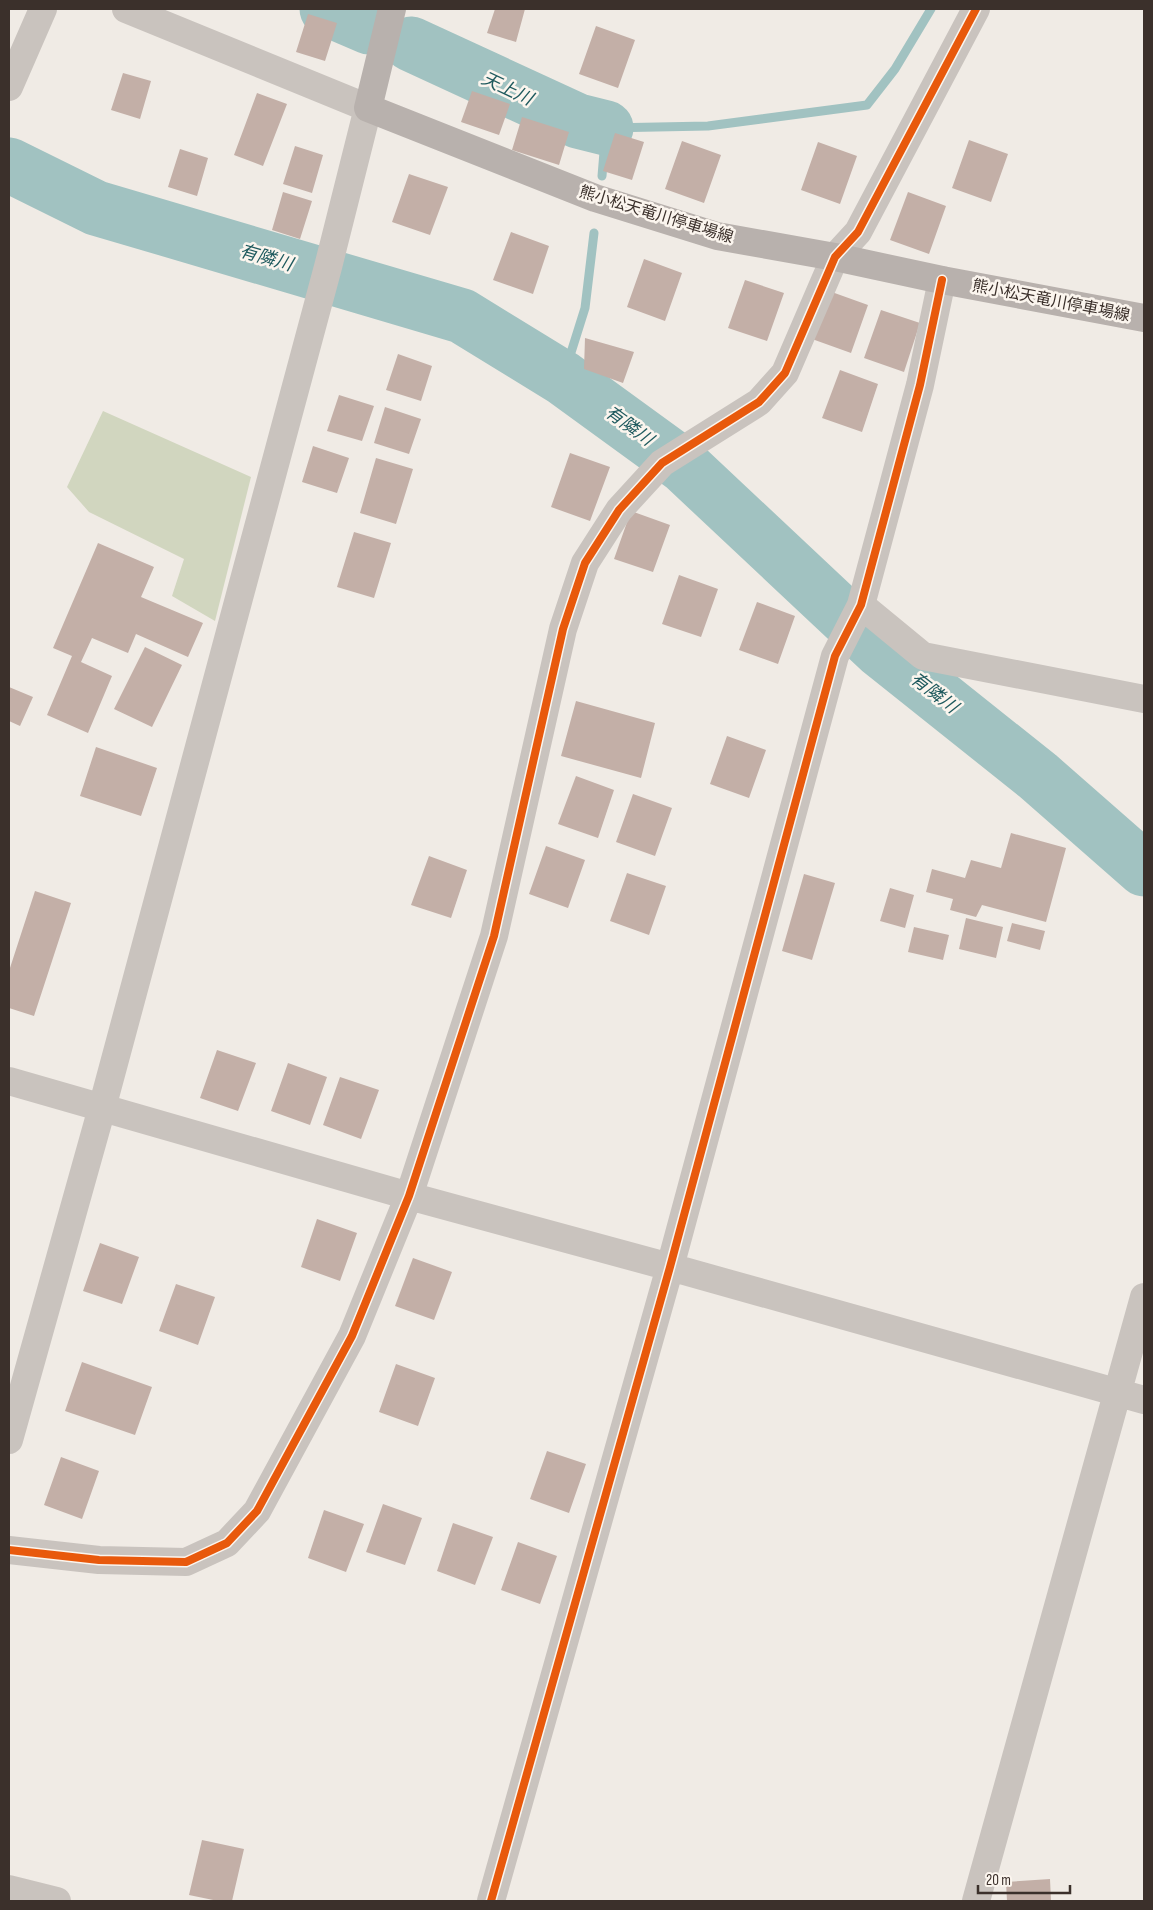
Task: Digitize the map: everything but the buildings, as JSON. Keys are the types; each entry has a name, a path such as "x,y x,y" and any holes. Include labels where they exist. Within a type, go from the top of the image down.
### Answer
{"main road":[{"path":"368,108 392,9"},
{"name":"熊小松天竜川停車場線","path":"368,108 594,198 717,236 836,257 942,280 1144,318"}],"street":[{"path":"9,87 43,9"},
{"path":"9,1440 102,1108 325,277 368,108 126,9"},
{"path":"9,1550 99,1560 186,1562 226,1543 257,1512 352,1336 409,1196 494,936 563,629 585,563 619,510 669,458 760,402 785,373 836,257 858,232 976,9"},
{"path":"491,1901 670,1267 834,656 860,606 920,385 942,280"},
{"path":"860,606 923,656 1144,699"},
{"path":"9,1081 409,1196 1144,1400"},
{"path":"976,1901 1144,1297"},
{"path":"9,1890 57,1901"}],"green space":[{"path":"103,411 251,477 215,621 172,596 184,559 89,512 67,487"}],"waterway":[{"name":"天上川","path":"327,9 369,27"},
{"path":"602,176 606,128 708,126 867,105 895,69 931,9"},
{"name":"天上川","path":"411,44 578,121 606,128"},
{"name":"有隣川","path":"9,165 96,208 462,316 563,378 684,466 880,650 1038,776 1144,869"},
{"path":"563,378 585,308 594,233"}],"cycle path":[{"path":"9,1550 99,1560 186,1562 227,1543 257,1511 352,1336 409,1196 494,936 563,629 585,563 619,510 662,463 759,402 785,373 835,257 858,232 976,9"},
{"path":"491,1901 670,1267 835,656 861,605 920,385 942,280"}]}
